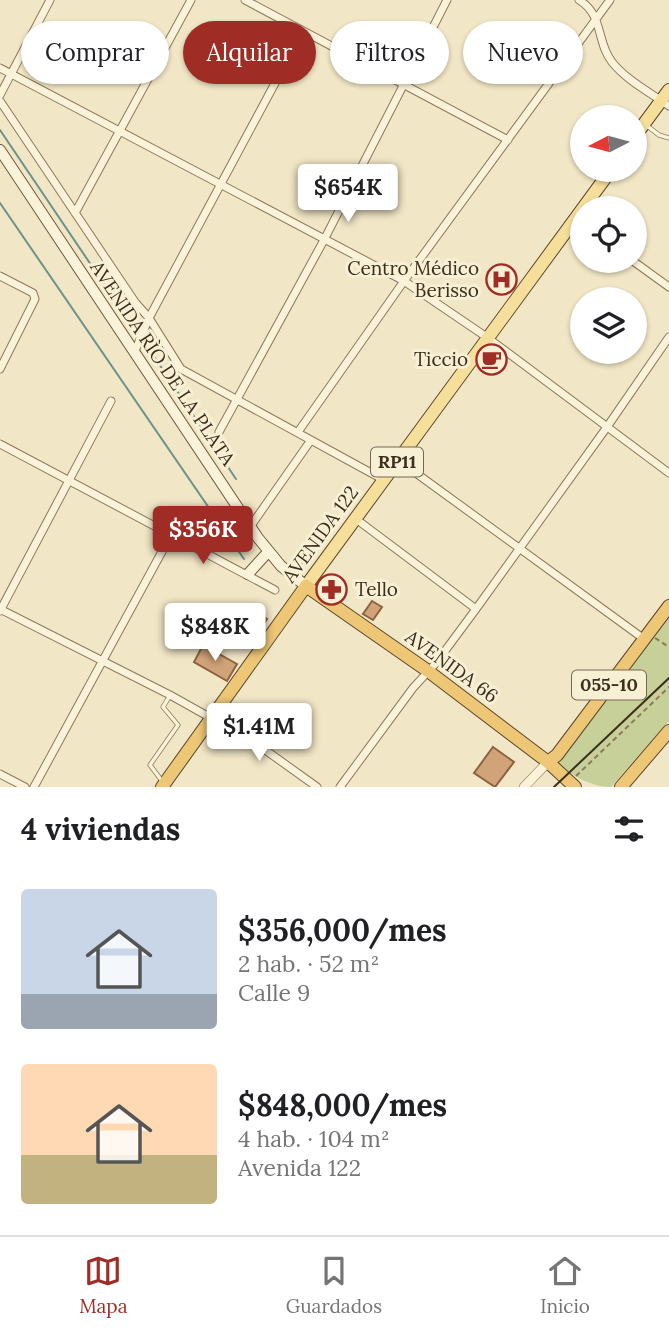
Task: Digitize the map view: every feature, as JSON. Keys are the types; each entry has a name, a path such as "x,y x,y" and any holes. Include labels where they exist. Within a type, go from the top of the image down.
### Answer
{"highway":[{"name":"AVENIDA 66","path":"306,586 428,671 548,762 574,785 588,787"},
{"name":"AVENIDA 122","path":"163,786 306,586"},
{"name":"055-10","path":"548,762 557,755 669,606"},
{"path":"621,787 669,731"}],"main road":[{"path":"648,119 666,99"},
{"name":"AVENIDA RÌO DE LA PLATA","path":"0,150 137,347 250,527 281,566 306,586"},
{"name":"AVENIDA 122","path":"306,586 488,338 570,233"},
{"path":"248,574 268,552"}],"street":[{"path":"0,95 50,0"},
{"path":"75,213 191,0"},
{"path":"245,0 284,21"},
{"path":"436,21 447,0"},
{"path":"579,0 597,18 611,61 666,99"},
{"path":"298,432 404,281 610,0"},
{"path":"0,68 404,281 488,338 669,473"},
{"path":"137,347 149,318 275,84"},
{"path":"219,432 324,240 403,84 508,140"},
{"path":"0,101 181,369 384,480"},
{"path":"647,271 669,287"},
{"path":"0,276 33,293 35,299 0,369"},
{"path":"340,787 475,609 669,337"},
{"path":"111,401 0,610 211,718 229,724 317,787"},
{"path":"250,527 311,440"},
{"path":"0,444 275,590"},
{"path":"398,460 647,636"},
{"path":"356,519 475,609"},
{"path":"34,787 172,535"},
{"path":"524,787 548,762"},
{"path":"0,774 25,787"}],"lane":[{"path":"648,127 669,138"},
{"path":"163,786 150,765 178,725 163,707 170,695"}],"path":[{"path":"647,636 669,647"},
{"path":"574,785 579,771 669,687"}],"green space":[{"path":"669,617 669,721 611,787 590,783 576,776 558,763"}],"building":[{"path":"302,546 312,554 305,564 302,564 296,555"},
{"path":"372,601 382,607 373,620 363,614"},
{"path":"258,613 267,619 261,628 252,622"},
{"path":"250,621 261,628 255,637 244,630"},
{"path":"203,645 237,664 227,681 194,662"},
{"path":"493,747 514,762 495,787 474,773"}],"waterway":[{"path":"0,130 139,336"},
{"path":"0,203 244,559"},
{"path":"143,340 236,479"}],"tram line":[{"path":"554,787 669,678"}],"place":[{"name":"Centro Médico Berisso","path":"502,279"},
{"name":"Ticcio","path":"491,359"},
{"name":"Tello","path":"332,589"}]}
